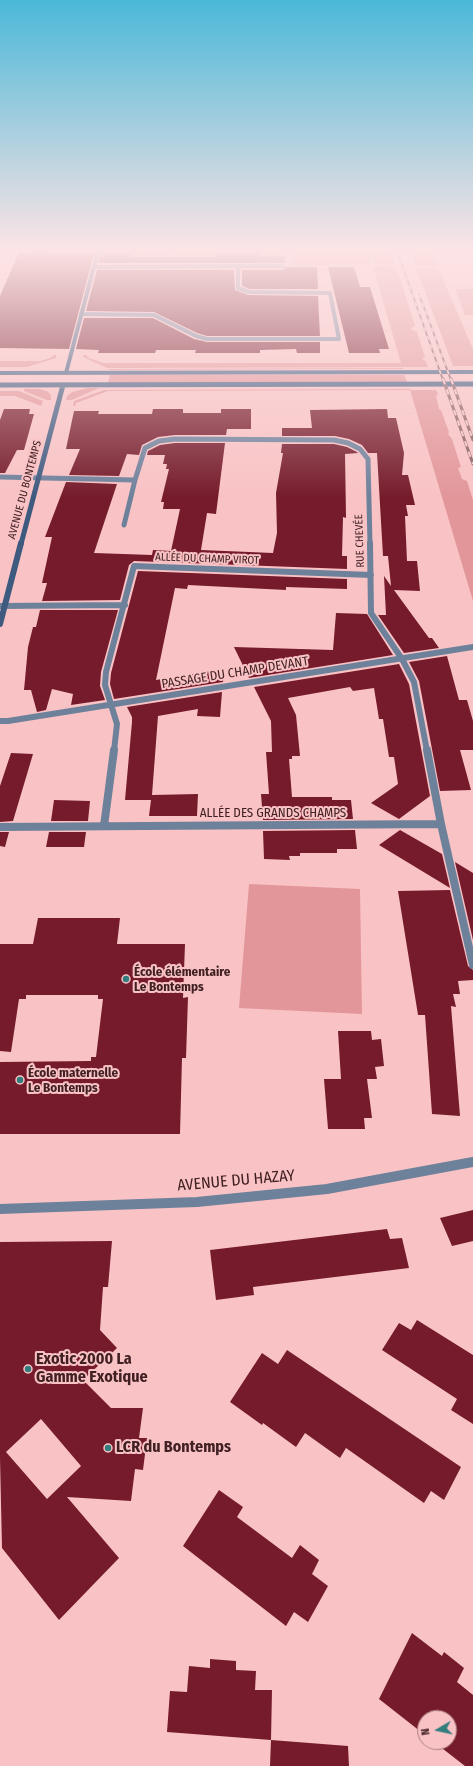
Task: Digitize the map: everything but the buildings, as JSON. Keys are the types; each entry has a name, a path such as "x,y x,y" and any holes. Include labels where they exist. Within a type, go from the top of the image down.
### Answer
{"main road":[{"path":"68,374 77,333"},
{"path":"0,373 473,372"},
{"path":"61,376 68,374"},
{"path":"0,385 63,383 473,384"},
{"name":"AVENUE DU BONTEMPS","path":"0,624 2,606 39,478 63,383"}],"street":[{"path":"191,333 207,339 339,339 338,333"},
{"name":"RUE CHEVÉE","path":"135,480 145,448 152,443 165,440 322,439 348,443 360,449 368,459 371,613 402,659 414,682 442,824 473,965"},
{"path":"0,477 135,480 124,525"},
{"name":"ALLÉE DU CHAMP VIROT","path":"111,704 105,685 111,655 134,566 371,575"},
{"path":"2,606 125,605"},
{"name":"PASSAGE DU CHAMP DEVANT","path":"0,721 473,647"},
{"path":"104,826 117,724 111,704"},
{"name":"ALLÉE DES GRANDS CHAMPS","path":"0,826 442,824"},
{"name":"AVENUE DU HAZAY","path":"0,1208 197,1202 327,1189 473,1162"}],"shaded area":[{"path":"392,333 417,333 425,357 422,358 428,367 107,368 83,357 83,355 87,355 87,357 103,363 401,363"},
{"path":"441,333 466,333 473,349 473,366 453,366"},
{"path":"53,355 56,355 56,358 27,367 0,367 0,361 41,361 52,357"},
{"path":"109,369 403,369 109,370"},
{"path":"110,375 404,375 407,382 108,383"},
{"path":"88,388 99,388 72,400 66,400 67,396 72,392"},
{"path":"24,389 39,389 47,391 51,395 51,400 47,400 24,391"},
{"path":"410,389 108,391 76,403 75,406 73,406 74,401 104,390"},
{"path":"410,390 436,390 438,394 436,396 439,409 441,410 449,432 448,434 452,439 461,467 458,468 462,479 467,481 473,500 473,601"},
{"path":"0,391 19,391 43,401 41,406 15,396 0,396"},
{"path":"249,884 360,889 362,1014 239,1008"}],"railway":[{"path":"426,333 443,380"},
{"path":"434,333 451,380"},
{"path":"443,379 473,464"},
{"path":"451,379 473,440"}],"place":[{"name":"École élémentaire Le Bontemps","path":"126,979"},
{"name":"École maternelle Le Bontemps","path":"20,1080"},
{"name":"Exotic 2000 La Gamme Exotique","path":"28,1369"},
{"name":"LCR du Bontemps","path":"108,1448"}]}
